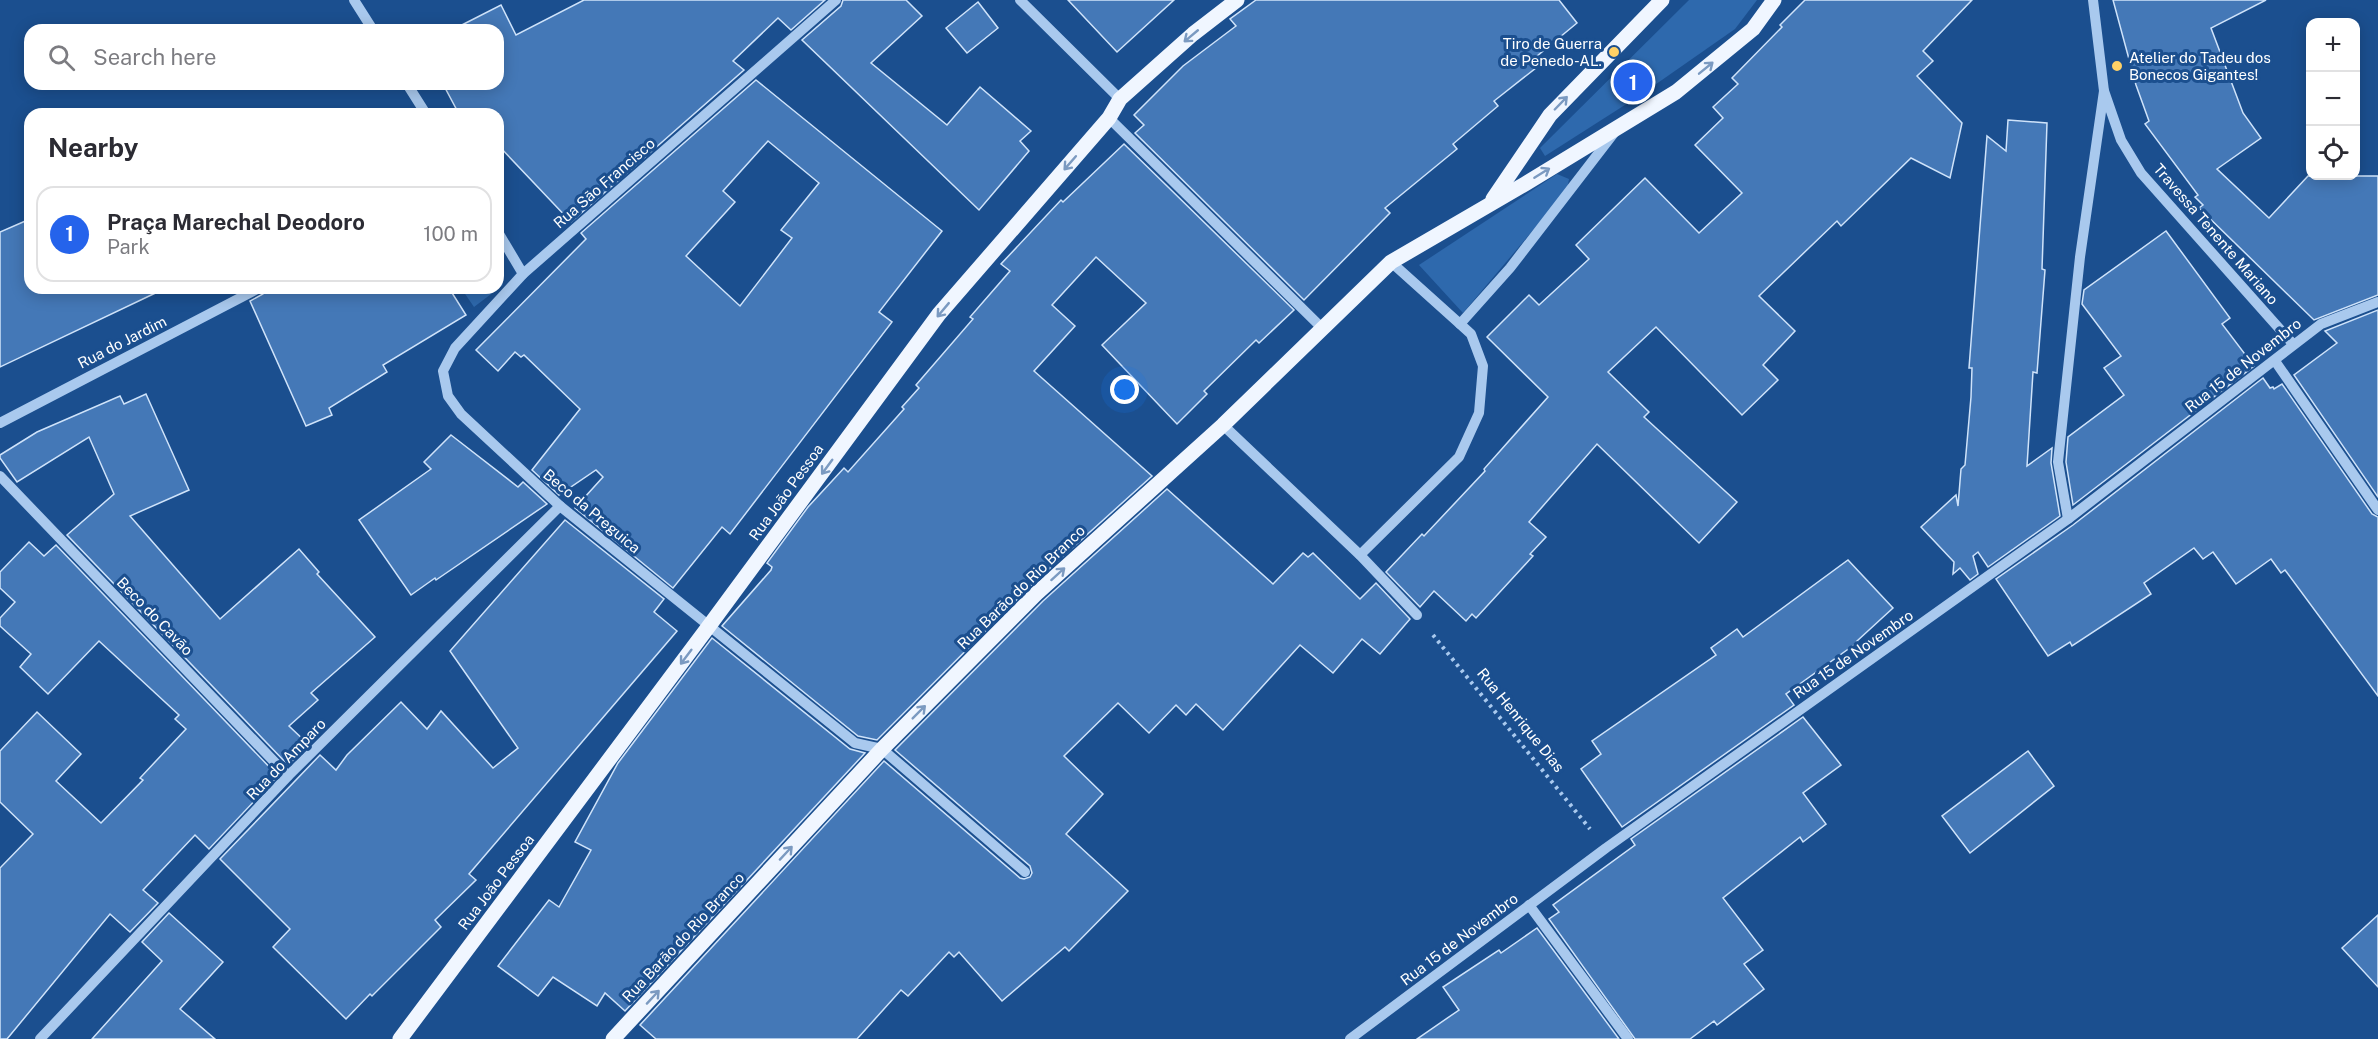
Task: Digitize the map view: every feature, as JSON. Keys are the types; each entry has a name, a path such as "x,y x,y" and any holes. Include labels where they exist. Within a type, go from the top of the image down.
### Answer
{"main road":[{"name":"Rua João Pessoa","path":"400,1039 939,314 1108,118 1120,99 1193,34 1237,0"},
{"name":"Rua Barão do Rio Branco","path":"1491,202 1550,115 1662,0"},
{"name":"Rua Barão do Rio Branco","path":"613,1039 882,749 1036,594 1223,425 1390,262 1525,184 1676,92 1753,29 1774,0"}],"street":[{"path":"354,0 369,24"},
{"name":"Rua São Francisco","path":"461,414 448,396 443,371 455,348 523,274 836,0"},
{"path":"1020,0 1120,99"},
{"name":"Travessa Tenente Mariano","path":"2094,0 2104,91 2121,140 2141,173 2293,344"},
{"path":"411,90 422,108"},
{"path":"2068,519 2058,462 2080,257 2104,91"},
{"path":"1108,118 1322,327"},
{"path":"1460,324 1510,268 1620,125"},
{"path":"504,242 523,274"},
{"path":"1360,555 1459,457 1479,413 1483,366 1471,334 1390,262"},
{"name":"Rua do Jardim","path":"0,423 247,294"},
{"name":"Rua 15 de Novembro","path":"1350,1039 1529,905 2068,519 2275,361 2293,344 2321,324 2378,302"},
{"path":"2275,361 2378,510"},
{"name":"Beco da Preguica","path":"461,414 560,506 855,743 882,749"},
{"path":"1223,425 1360,555 1417,615"},
{"name":"Beco do Cavão","path":"0,476 288,776"},
{"name":"Rua do Amparo","path":"40,1039 288,776 560,506"},
{"path":"882,749 1025,872"},
{"path":"1529,905 1628,1039"}],"path":[{"name":"Rua Henrique Dias","path":"1432,634 1594,834"}],"shaded area":[{"path":"1689,0 1757,0 1735,29 1639,96 1545,156 1540,148"},
{"path":"1557,174 1569,179 1567,190 1463,313 1419,265"},
{"path":"465,294 491,294 474,307"}],"building":[{"path":"584,0 825,0 791,30 778,18 733,61 744,70 571,222 504,151 504,108 456,108 446,90 504,90 504,24 464,24 501,5 516,35"},
{"path":"843,0 906,0 922,16 871,63 947,125 980,87 1031,131 1020,141 1029,151 979,210 802,40 841,6"},
{"path":"1068,0 1174,0 1117,52"},
{"path":"1256,0 1559,0 1577,23 1536,57 1541,64 1494,101 1498,106 1453,144 1457,149 1385,208 1390,213 1304,300 1135,133 1144,125 1134,115 1183,66 1236,26 1230,19"},
{"path":"1805,0 1972,0 1923,51 1933,61 1917,76 1962,123 1950,178 1911,158 1841,226 1837,221 1759,296 1795,331 1763,365 1778,380 1742,415 1656,327 1608,372 1649,412 1644,417 1737,502 1699,543 1597,444 1529,522 1546,537 1530,554 1533,556 1476,618 1472,614 1466,621 1434,591 1420,607 1386,572 1422,534 1424,536 1485,471 1484,469 1548,397 1487,337 1529,295 1539,305 1589,259 1576,245 1645,178 1699,233 1742,193 1695,145 1723,118 1713,107 1738,84 1732,78"},
{"path":"2113,0 2266,0 2211,28 2243,113 2261,138 2217,169 2269,218 2306,178 2306,180 2360,180 2360,176 2378,176 2378,295 2314,320 2199,208 2203,205 2195,197 2198,195 2145,124 2149,121 2136,85"},
{"path":"978,2 998,28 967,53 946,28"},
{"path":"756,80 942,231 879,312 892,322 730,534 722,527 673,588 575,508 603,477 596,470 559,495 532,470 580,409 524,355 521,357 515,352 498,371 476,350 586,239 581,233","holes":["768,141 819,183 781,230 792,238 740,306 686,256 735,202 723,191"]},
{"path":"2008,120 2047,123 2042,269 2045,270 2037,373 2033,372 2027,466 2052,448 2051,463 2060,516 1988,567 1978,552 1973,556 1978,574 1970,580 1960,568 1953,574 1954,562 1921,527 1956,495 1958,506 1961,469 1965,465 1971,397 1972,368 1969,368 1987,136 2006,151"},
{"path":"1124,144 1294,310 1259,343 1256,340 1204,391 1207,394 1177,424 1102,345 1146,303 1096,257 1052,305 1075,326 1034,371 1152,476 1029,587 877,740 858,736 722,626 771,570 772,567 767,563 808,507 844,468 848,472 904,409 902,407 919,388 916,385 973,319 970,317 1010,271 1001,264 1061,200 1063,202"},
{"path":"24,222 24,294 153,294 0,367 0,232"},
{"path":"2166,231 2230,318 2222,324 2254,366 2073,505 2066,462 2068,437 2124,395 2104,368 2121,356 2082,304 2084,290"},
{"path":"263,294 453,294 466,315 383,365 387,372 329,408 332,415 306,426 250,301"},
{"path":"2378,310 2378,497 2294,375 2337,343 2325,331"},
{"path":"2263,378 2270,388 2274,389 2282,384 2372,514 2378,517 2378,696 2285,570 2281,573 2271,559 2236,584 2213,552 2203,559 2194,548 2144,583 2151,594 2072,646 2070,642 2048,656 1996,579 2073,525"},
{"path":"146,394 189,490 130,516 220,619 299,549 319,572 317,574 375,637 311,693 318,700 289,726 309,745 288,765 67,535 114,494 89,437 17,482 0,458 0,455 37,432 120,396 124,404"},
{"path":"451,435 518,487 523,482 547,504 411,595 359,520 431,469 424,462"},
{"path":"1167,489 1273,584 1303,553 1308,557 1313,553 1360,599 1376,583 1410,619 1380,654 1362,639 1333,673 1300,645 1223,730 1196,704 1186,715 1176,705 1149,733 1118,703 1064,756 1103,794 1066,834 1128,891 1069,951 1065,947 1002,1001 959,952 954,957 949,952 908,996 901,990 857,1039 656,1039 640,1025 884,761 1020,878 1030,877 1032,873 1030,866 895,750 1043,601"},
{"path":"565,520 664,599 654,612 677,631 469,874 476,880 435,920 441,927 346,1019 273,947 290,929 220,859 320,755 336,770 347,755 401,702 427,729 441,711 493,768 518,748 450,651"},
{"path":"29,542 44,556 56,545 278,776 209,849 195,835 143,890 158,903 130,932 110,914 7,1039 0,1039 0,868 33,834 0,802 0,751 37,712 81,754 56,781 101,823 143,780 140,778 186,729 175,719 179,715 99,641 48,694 20,667 31,654 0,626 0,618 15,602 0,588 0,572"},
{"path":"1848,560 1893,608 1858,642 1786,694 1794,705 1622,827 1581,769 1601,754 1592,741 1716,655 1711,648 1737,629 1743,637"},
{"path":"712,638 850,749 865,753 625,1011 605,993 597,1006 553,977 538,996 498,966 549,900 559,907 591,850 575,842 618,763"},
{"path":"1803,717 1841,765 1803,793 1826,824 1803,842 1800,837 1723,898 1763,950 1744,964 1764,989 1717,1025 1714,1021 1690,1039 1635,1039 1549,919 1559,912 1553,905 1635,845 1631,839"},
{"path":"2028,751 2054,786 1970,853 1942,816"},
{"path":"169,913 223,962 180,1009 215,1039 92,1039 162,961 142,942"},
{"path":"2378,915 2378,987 2342,948"},
{"path":"1537,928 1619,1039 1417,1039 1459,1010 1443,987 1499,950 1501,953"}],"place":[{"name":"Tiro de Guerra de Penedo-AL.","path":"1614,52"},
{"name":"Atelier do Tadeu dos Bonecos Gigantes!","path":"2117,66"},
{"name":"Praça Marechal Deodoro","path":"1633,82"}]}
